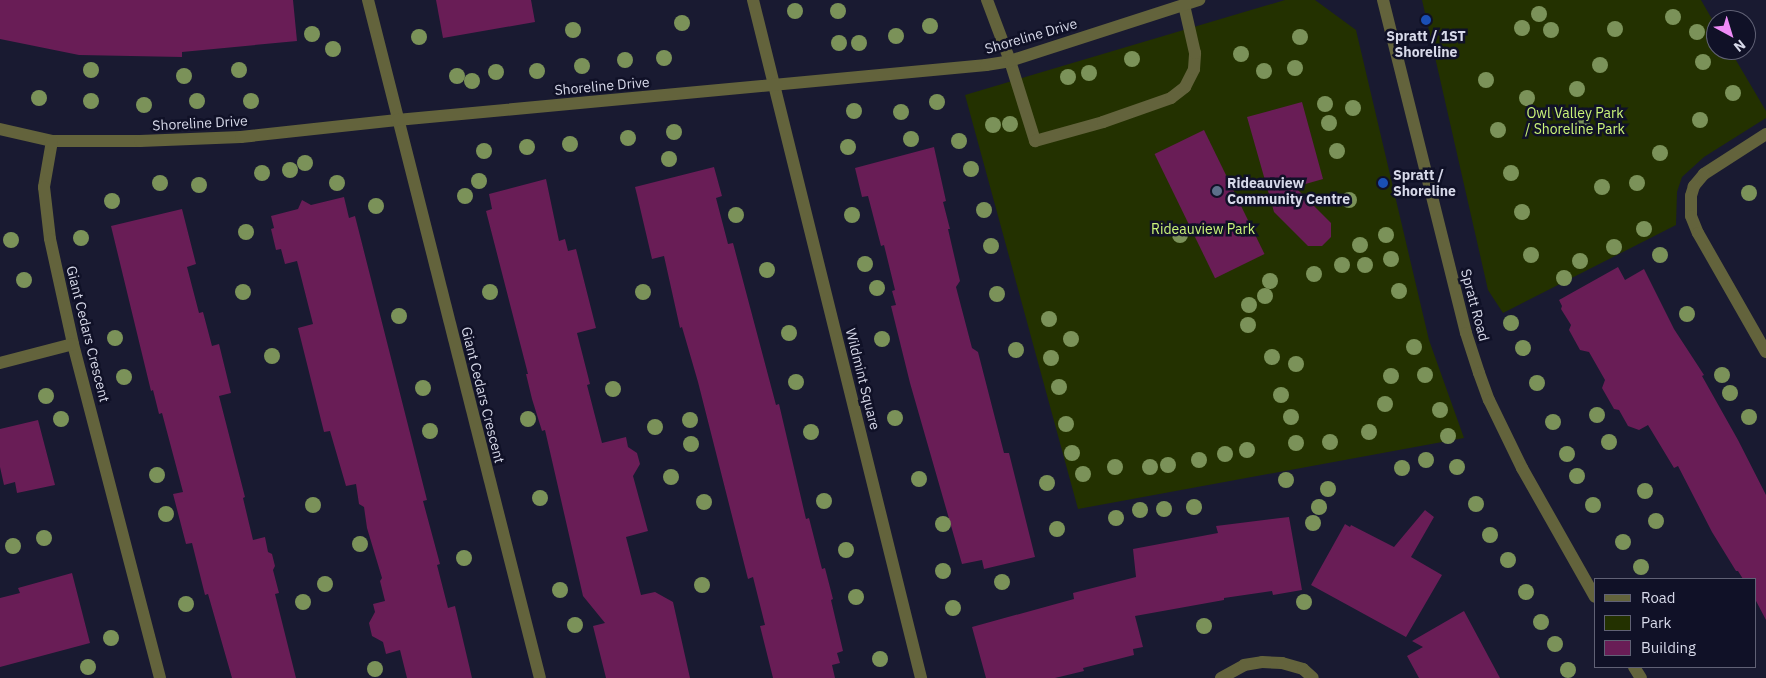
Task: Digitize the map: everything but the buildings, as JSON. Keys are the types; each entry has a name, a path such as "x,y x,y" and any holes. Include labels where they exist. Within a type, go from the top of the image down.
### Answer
{"street":[{"name":"Giant Cedars Crescent","path":"368,0 540,678"},
{"name":"Wildmint Square","path":"753,0 922,678"},
{"path":"987,0 1010,60 1036,141 1103,122 1171,98 1191,80 1195,54 1184,5"},
{"name":"Shoreline Drive","path":"0,129 52,141 149,141 231,138 397,120 986,65 1010,60 1199,0"},
{"name":"Spratt Road","path":"1383,0 1466,333 1479,373 1489,400 1522,468 1594,595"},
{"path":"1766,134 1704,174 1694,186 1691,196 1691,216 1698,233 1766,352"},
{"name":"Giant Cedars Crescent","path":"52,141 44,187 46,216 74,344 160,678"},
{"path":"0,363 74,344"},
{"path":"1221,678 1244,665 1262,662 1282,663 1303,669 1313,678"}],"green space":[{"name":"Rideauview Park","path":"1285,0 1315,0 1356,30 1429,340 1464,438 1078,509 965,95"},
{"name":"Owl Valley Park / Shoreline Park","path":"1422,0 1701,0 1707,10 1706,60 1736,60 1766,111 1766,118 1704,157 1682,177 1677,192 1676,225 1503,313 1488,290"}],"place":[{"name":"Spratt / 1ST Shoreline","path":"1426,20"},
{"name":"Spratt / Shoreline","path":"1383,183"},
{"name":"Rideauview Community Centre","path":"1217,191"}]}
